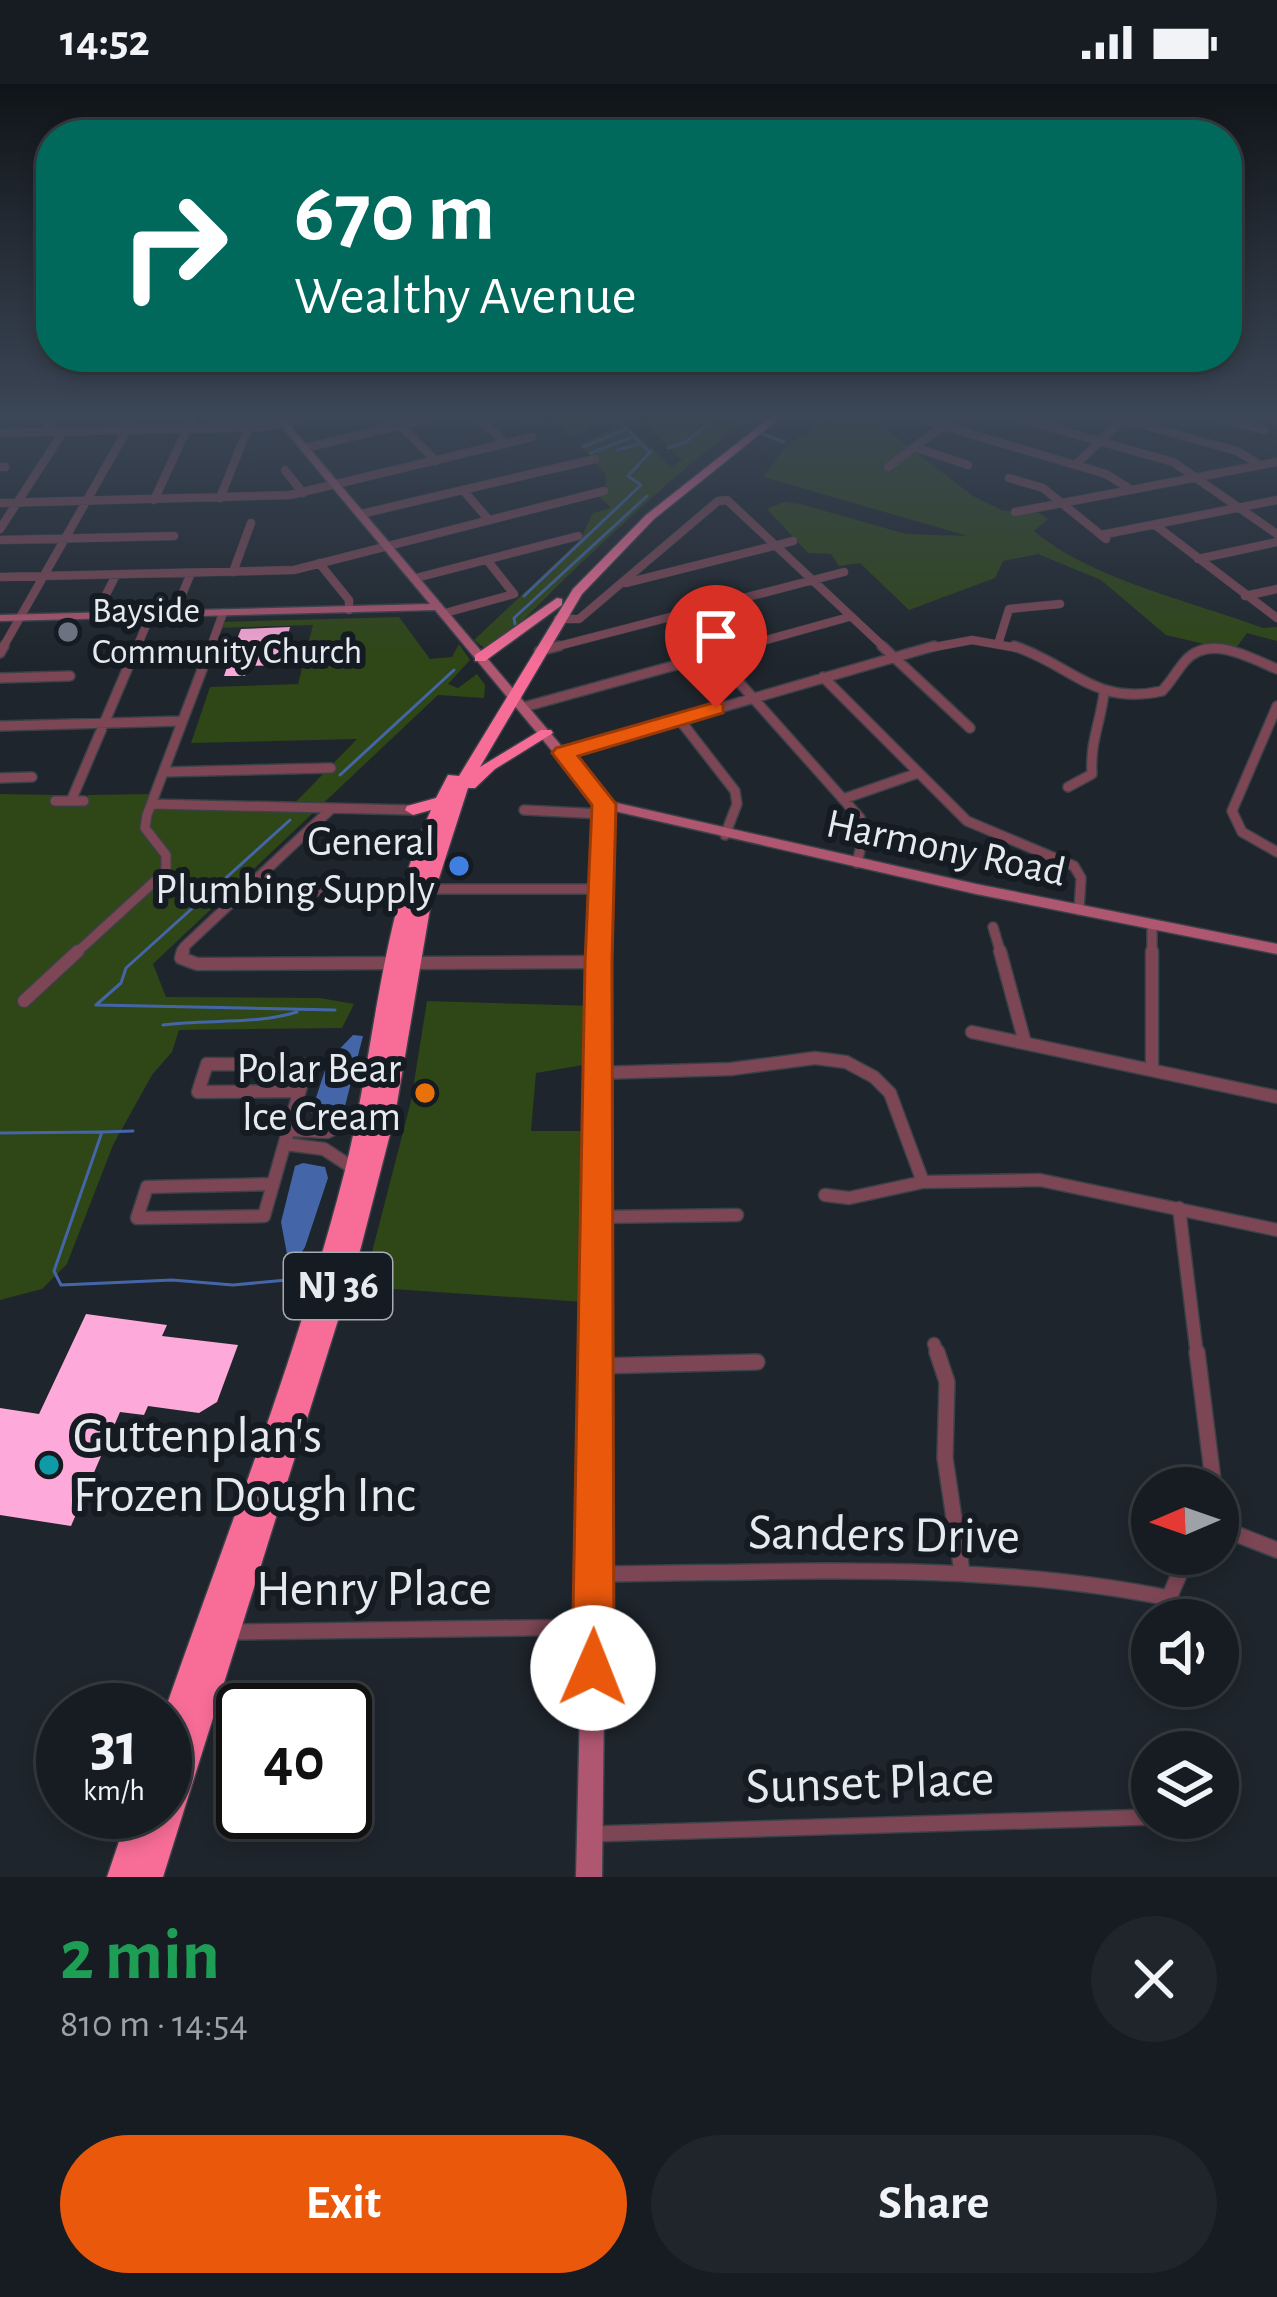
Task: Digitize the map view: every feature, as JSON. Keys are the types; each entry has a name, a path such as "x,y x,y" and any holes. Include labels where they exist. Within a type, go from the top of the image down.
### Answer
{"highway":[{"name":"NJ 36","path":"514,695 556,602 614,540 668,498"},
{"name":"NJ 36","path":"148,1877 365,1194 435,810 514,695 558,619 592,575 675,498"},
{"path":"480,658 556,602"},
{"path":"435,810 480,773 546,733"},
{"name":"NJ 36","path":"187,1683 356,1171 406,963"},
{"path":"122,1877 135,1839"}],"street":[{"path":"0,529 19,498"},
{"path":"0,652 87,498"},
{"path":"0,503 225,498"},
{"path":"348,498 564,753 603,809 589,1877"},
{"path":"361,514 430,498"},
{"path":"470,498 488,519"},
{"path":"0,578 288,570 573,498"},
{"path":"1055,498 1104,538 1277,500"},
{"path":"1015,512 1087,498"},
{"path":"1225,498 1277,538"},
{"path":"558,619 577,620 721,500 730,502 970,728"},
{"path":"233,572 250,524"},
{"path":"1155,525 1277,618"},
{"path":"0,540 174,536"},
{"path":"416,578 578,536"},
{"path":"1197,559 1277,538"},
{"path":"622,584 793,542"},
{"path":"0,618 442,610 514,594 487,560"},
{"path":"320,563 346,596 349,610"},
{"path":"537,652 844,572"},
{"path":"174,614 191,573"},
{"path":"95,616 116,575"},
{"path":"1245,596 1277,589"},
{"path":"999,641 1010,609 1060,604"},
{"path":"24,1001 166,871 166,855 145,828 223,613"},
{"path":"70,801 151,614"},
{"path":"514,695 714,654 849,617"},
{"path":"549,633 569,644"},
{"path":"564,753 951,641 999,641 1034,653 1076,682 1104,693 1162,691 1191,655 1206,649 1231,651 1277,669"},
{"path":"714,654 864,824 857,863"},
{"path":"0,678 70,676"},
{"path":"824,676 972,825 1074,866 1081,878 1079,910"},
{"path":"1068,787 1092,774 1090,743 1100,725 1104,693"},
{"path":"1277,706 1232,811 1242,832 1277,852"},
{"path":"679,719 735,791 737,804 725,835"},
{"path":"0,726 182,721"},
{"path":"164,772 331,768"},
{"path":"843,799 918,773"},
{"path":"0,778 32,777"},
{"path":"55,801 84,801"},
{"path":"151,804 435,810"},
{"path":"331,808 184,946 184,961 598,962"},
{"path":"524,810 603,809"},
{"name":"Harmony Road","path":"603,809 1277,949"},
{"path":"250,885 268,891 601,889"},
{"path":"1152,924 1152,1070"},
{"path":"993,927 1024,1043"},
{"path":"972,1032 1277,1097"},
{"path":"598,1073 731,1070 815,1058 846,1062 874,1077 890,1094 922,1182"},
{"path":"273,1184 147,1187 137,1218 264,1216 307,1065 207,1064 198,1092 299,1091"},
{"path":"287,1137 328,1132 369,1111"},
{"path":"287,1137 337,1152 356,1171"},
{"path":"825,1195 848,1198 922,1182 1040,1180 1277,1230"},
{"path":"1179,1208 1211,1467"},
{"path":"598,1217 737,1215"},
{"path":"934,1344 947,1382 945,1458 962,1572"},
{"path":"598,1366 757,1362"},
{"path":"1239,1535 1277,1550"},
{"name":"Sanders Drive","path":"595,1574 962,1572 1090,1582 1169,1598"},
{"path":"1169,1598 1178,1575"},
{"name":"Henry Place","path":"227,1632 594,1627"},
{"name":"Sunset Place","path":"590,1834 1131,1818"}],"green space":[{"path":"601,498 652,498 504,637 491,647 474,640 580,540 593,513 611,508"},
{"path":"835,498 976,498 1003,511 1034,510 1048,519 1034,531 1084,563 1263,628 1277,627 1277,641 1247,633 1234,651 1166,635 1101,580 1038,554 1003,561 995,578 909,610 860,563 839,566 831,554 808,553 767,509 784,502 800,504 906,534 968,536"},
{"path":"399,617 430,659 452,657 459,644 470,660 448,684 458,688 477,674 485,685 484,698 438,695 153,964 166,997 320,998 354,1004 342,1028 179,1030 172,1052 152,1075 113,1145 67,1264 42,1289 0,1300 0,794 57,795 53,802 83,804 88,795 150,794 145,809 286,812 357,739 191,743 210,687 298,684 313,625 216,628 219,622"},
{"path":"427,1001 594,1006 595,1063 536,1073 531,1131 599,1131 599,1303 363,1287 411,1101"}],"water":[{"path":"353,1035 363,1036 345,1106 337,1113 311,1113 328,1061"},
{"path":"295,1166 325,1167 328,1178 305,1247 300,1255 287,1254 281,1222"}],"building":[{"path":"290,627 285,648 297,648 293,665 248,666 245,676 224,676 227,667 219,667 241,629"},
{"name":"Guttenplan's Frozen Dough Inc","path":"86,1314 167,1325 162,1336 238,1345 217,1402 199,1413 148,1406 144,1415 120,1412 71,1526 0,1515 0,1408 39,1414"}],"waterway":[{"path":"524,596 628,498"},
{"path":"515,624 514,618 645,498"},
{"path":"340,775 454,670"},
{"path":"290,820 126,968 121,983 96,1005 335,1010"},
{"path":"163,1025 265,1019 297,1012"},
{"path":"103,1132 133,1131"},
{"path":"0,1133 102,1132 54,1271 61,1285 172,1280 233,1285 287,1280"}],"place":[{"name":"Bayside Community Church","path":"68,632"},
{"name":"General Plumbing Supply","path":"459,866"},
{"name":"Polar Bear Ice Cream","path":"425,1093"},
{"name":"Guttenplan's Frozen Dough Inc","path":"49,1465"}],"route":[{"path":"593,1668 598,962 604,804 564,753 716,708"}]}
